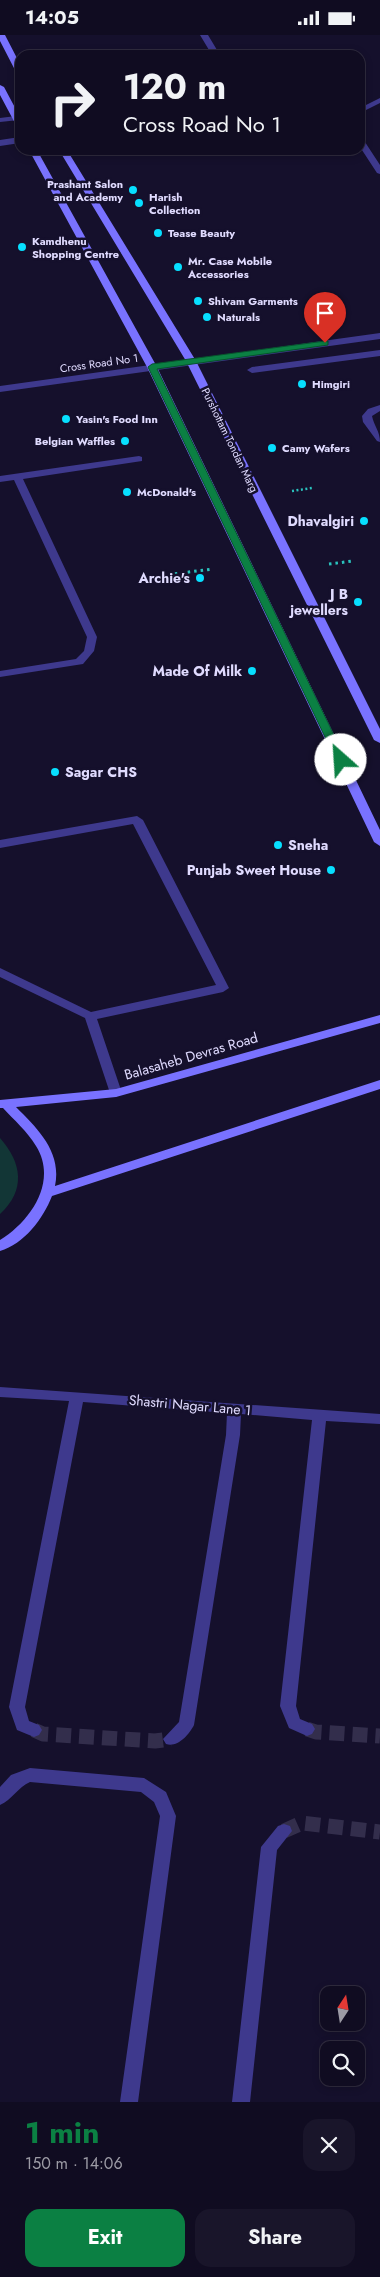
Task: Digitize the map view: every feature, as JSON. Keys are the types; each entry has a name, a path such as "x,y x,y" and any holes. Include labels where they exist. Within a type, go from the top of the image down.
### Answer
{"main road":[{"path":"0,35 15,63"},
{"path":"0,87 15,116"},
{"path":"36,155 152,367 380,842"},
{"name":"Purshottam Tondan Marg","path":"66,155 191,361 375,720 380,740"},
{"name":"Balasaheb Devras Road","path":"3,1104 116,1093 380,1019"},
{"path":"48,1193 380,1084"},
{"path":"0,1246 11,1240 31,1223 48,1193 50,1173 45,1149 33,1133 3,1104"}],"street":[{"path":"204,35 213,50"},
{"path":"365,108 380,100"},
{"path":"0,120 15,122"},
{"path":"0,143 15,142"},
{"path":"365,148 380,171"},
{"name":"Cross Road No 1","path":"0,389 380,336"},
{"path":"252,370 380,353"},
{"path":"380,408 371,411 367,416 368,421 380,439"},
{"path":"0,479 139,459"},
{"path":"0,674 79,662 87,657 92,648 92,637 17,477"},
{"path":"0,844 137,821 223,988 90,1016 0,972"},
{"path":"90,1016 116,1093"},
{"name":"Shastri Nagar Lane 1","path":"0,1391 234,1410 380,1419"},
{"path":"34,1730 22,1725 17,1707 78,1396"},
{"path":"171,1739 186,1725 232,1435 234,1410"},
{"path":"307,1729 294,1723 288,1706 319,1416"},
{"path":"0,1797 17,1779 30,1775 144,1785 160,1797 168,1816 129,2102"},
{"path":"242,2102 269,1847 284,1831"}],"path":[{"path":"287,492 312,488"},
{"path":"328,564 353,561"},
{"path":"149,577 216,569"}],"green space":[{"path":"0,1138 13,1157 18,1176 14,1196 0,1214"}],"tunnel":[{"path":"307,1729 316,1732 380,1736"},
{"path":"34,1730 43,1734 155,1741 171,1739"},
{"path":"284,1831 302,1823 380,1832"}],"place":[{"name":"Prashant Salon and Academy","path":"133,190"},
{"name":"Harish Collection","path":"139,203"},
{"name":"Tease Beauty","path":"158,233"},
{"name":"Kamdhenu Shopping Centre","path":"22,247"},
{"name":"Mr. Case Mobile Accessories","path":"178,267"},
{"name":"Shivam Garments","path":"198,301"},
{"name":"Naturals","path":"207,317"},
{"name":"Himgiri","path":"302,384"},
{"name":"Yasin's Food Inn","path":"66,419"},
{"name":"Belgian Waffles","path":"125,441"},
{"name":"Camy Wafers","path":"272,448"},
{"name":"McDonald's","path":"127,492"},
{"name":"Dhavalgiri","path":"364,521"},
{"name":"Archie's","path":"200,578"},
{"name":"J B jewellers","path":"358,602"},
{"name":"Made Of Milk","path":"252,671"},
{"name":"Sagar CHS","path":"55,772"},
{"name":"Sneha","path":"278,845"},
{"name":"Punjab Sweet House","path":"331,870"}],"route":[{"path":"325,343 152,367 341,760"}]}
